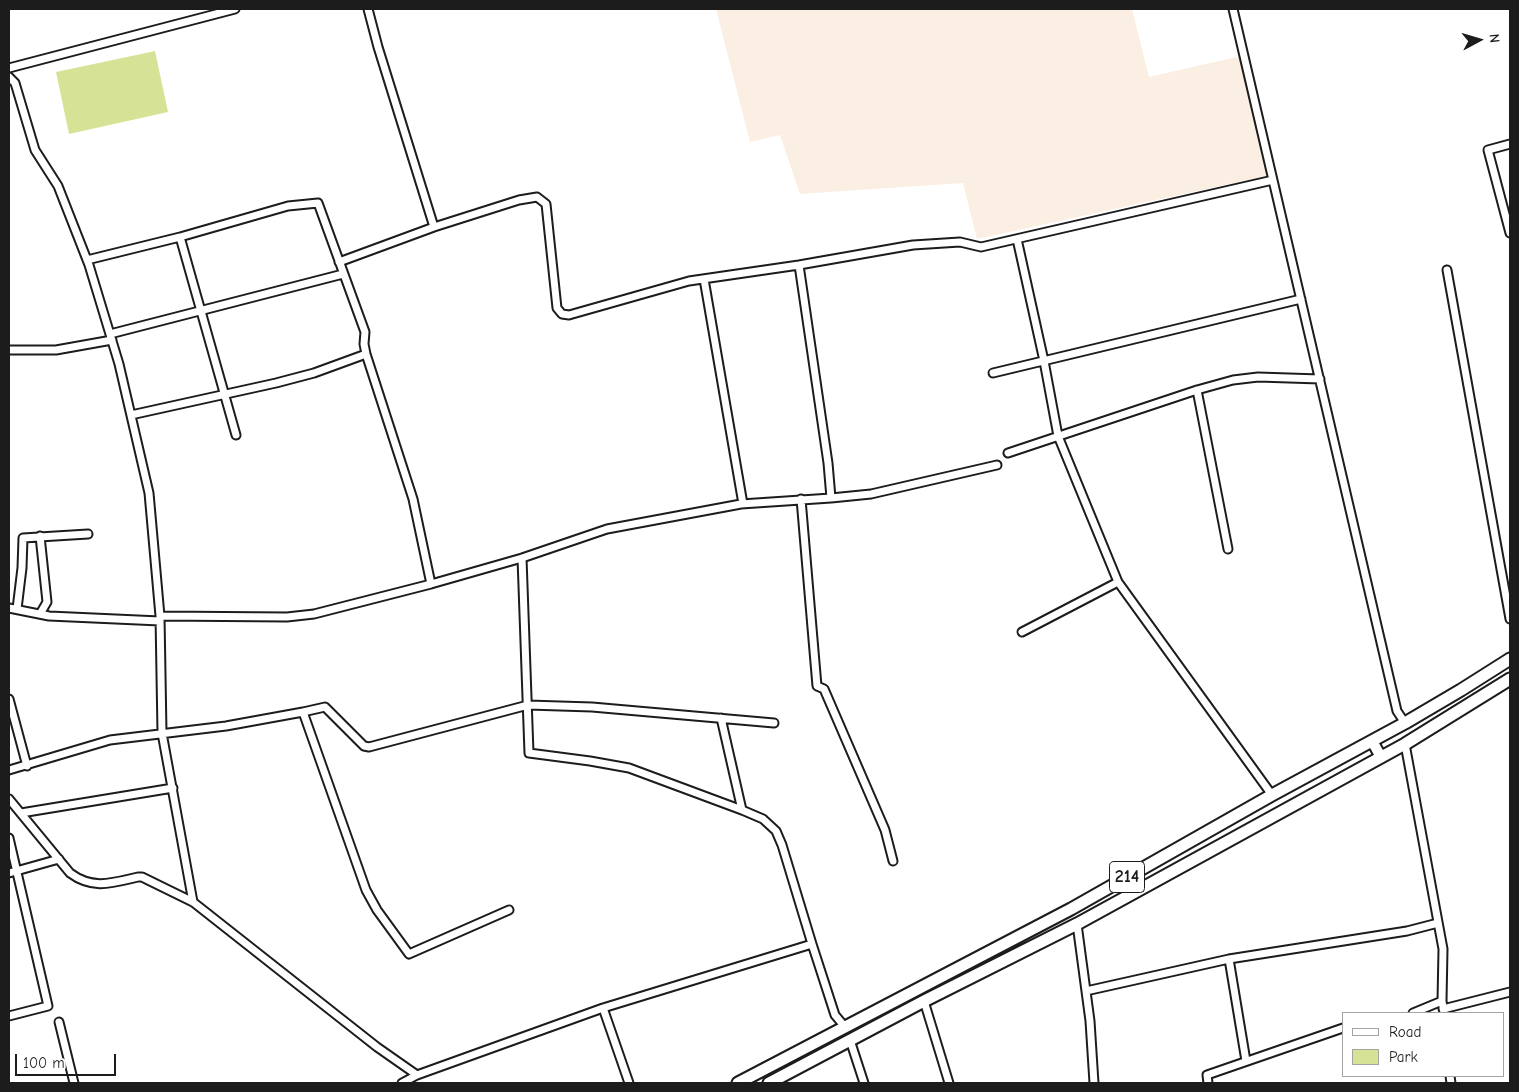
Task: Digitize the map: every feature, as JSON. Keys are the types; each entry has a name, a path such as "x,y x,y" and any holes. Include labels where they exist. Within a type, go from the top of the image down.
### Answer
{"highway":[{"name":"214","path":"738,1083 1071,909 1272,795 1405,723 1510,659"},
{"name":"214","path":"769,1083 924,1001 1076,924 1405,744 1510,679"}],"main road":[{"path":"1372,741 1381,757"}],"street":[{"path":"9,68 235,9"},
{"path":"368,9 434,227"},
{"path":"1233,9 1397,711 1405,723"},
{"path":"9,77 15,83 35,150 58,186 87,260 111,337 149,493 160,619 162,733 193,902"},
{"path":"1510,144 1488,150 1510,233"},
{"path":"339,262 434,227 519,200 538,197 546,204 557,308 562,314 569,315 689,281 799,265 913,245 960,242 982,247 1273,180"},
{"path":"87,260 180,237 288,206 318,203 365,332 364,344 366,354 413,499 431,584"},
{"path":"180,237 236,434"},
{"path":"1016,239 1044,360 1058,436 1118,582 1272,795"},
{"path":"799,265 828,463 831,498"},
{"path":"1447,270 1510,620"},
{"path":"9,350 56,350 111,337 201,311 343,274"},
{"path":"704,279 743,504"},
{"path":"993,373 1301,300"},
{"path":"131,415 276,383 314,373 366,354"},
{"path":"1008,453 1197,390 1234,380 1258,377 1320,379"},
{"path":"1197,390 1228,549"},
{"path":"88,534 23,538 22,568 13,608 49,616 160,619 287,617 314,614 522,558 607,528 743,504 831,498 880,492 997,465"},
{"path":"801,499 817,686 824,689 886,830 893,861"},
{"path":"40,536 47,602 40,614"},
{"path":"522,558 529,753 629,768 763,819 776,831 835,1016 845,1027"},
{"path":"1022,632 1118,582"},
{"path":"9,699 27,766"},
{"path":"9,770 110,740 226,726 325,707 364,746 374,747 528,705 592,707 774,723"},
{"path":"303,712 366,890 377,910 409,954 509,910"},
{"path":"721,718 742,810"},
{"path":"1405,744 1443,949 1443,1011 1510,992"},
{"path":"21,813 173,788"},
{"path":"9,799 70,873 86,882 107,884 142,877 193,902 376,1047 417,1075"},
{"path":"9,838 13,872 48,1006 9,1016"},
{"path":"13,872 59,860"},
{"path":"1086,990 1229,959 1407,931 1438,923"},
{"path":"1076,924 1090,1021 1094,1083"},
{"path":"402,1083 417,1075 603,1008 812,944"},
{"path":"1229,959 1246,1061"},
{"path":"924,1001 949,1083"},
{"path":"1415,1012 1442,1001"},
{"path":"603,1008 628,1083"},
{"path":"59,1022 74,1083"},
{"path":"1208,1083 1207,1075 1342,1028"},
{"path":"850,1040 864,1083"}],"shaded area":[{"path":"716,9 1132,9 1149,77 1241,56 1266,176 977,239 963,183 800,194 780,135 750,142"}],"green space":[{"path":"155,51 168,112 69,134 56,72"}]}
